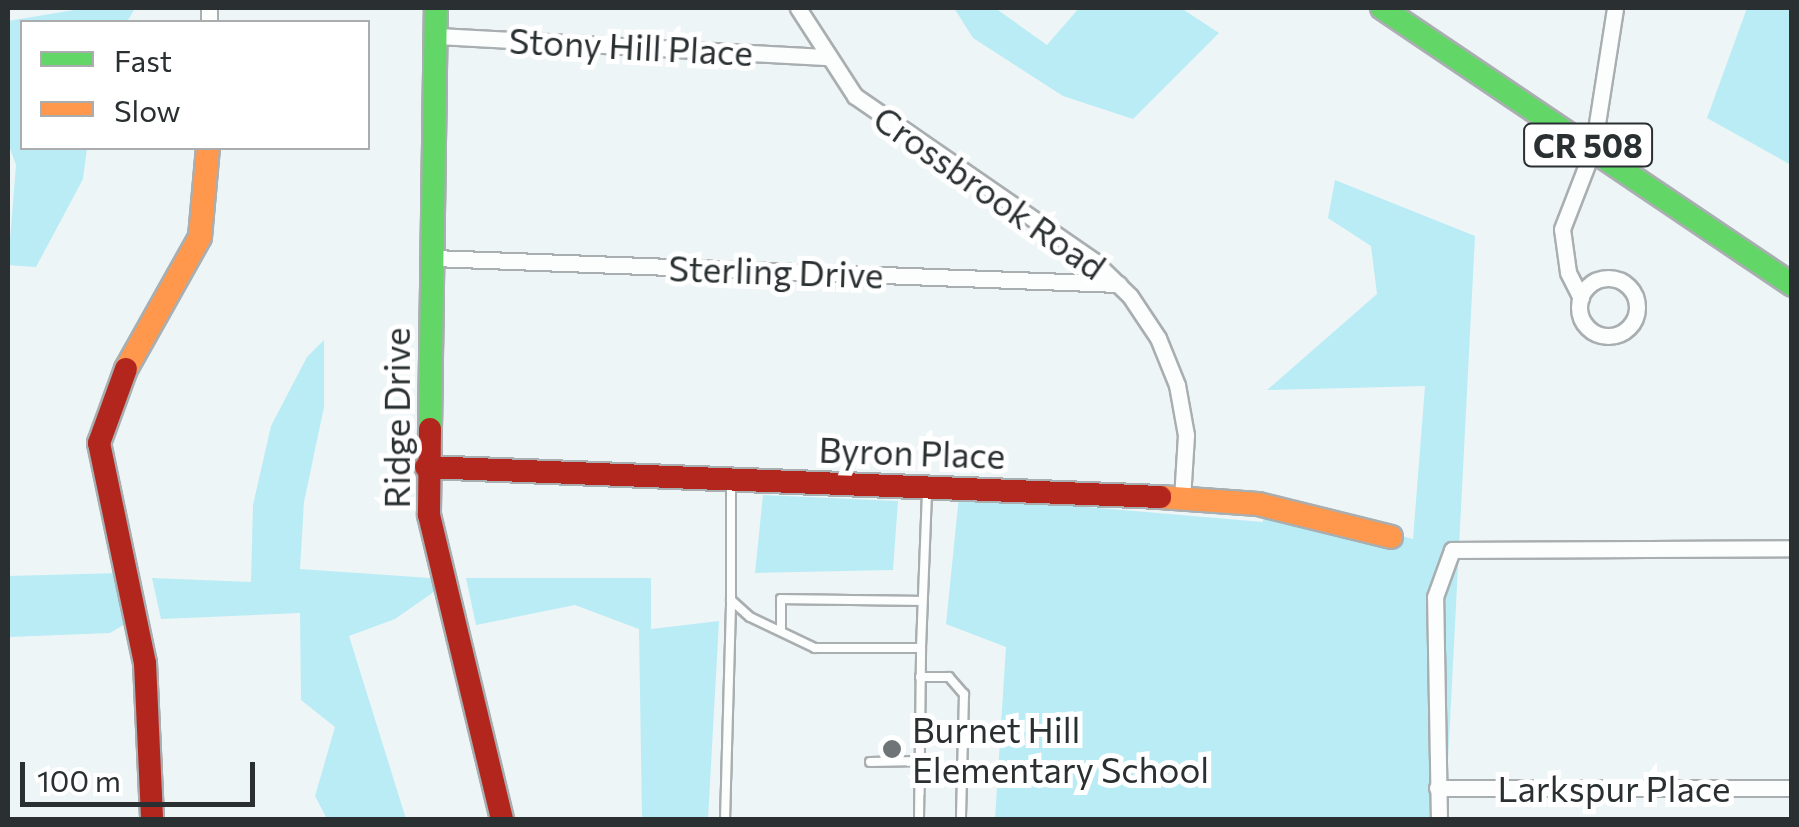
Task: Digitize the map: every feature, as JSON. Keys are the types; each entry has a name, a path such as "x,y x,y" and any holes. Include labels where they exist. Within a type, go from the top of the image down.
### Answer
{"street":[{"name":"Ridge Drive","path":"436,8 426,467 434,558 502,820"},
{"name":"Crossbrook Road","path":"798,8 826,57 855,96 1119,284 1158,338 1177,385 1186,435 1182,498"},
{"name":"CR 508","path":"1382,8 1792,285"},
{"path":"1581,298 1568,272 1562,229 1592,149 1616,8"},
{"name":"Stony Hill Place","path":"436,36 826,57"},
{"path":"152,820 146,663 99,443 118,383 184,276 200,237 208,193 208,150"},
{"name":"Sterling Drive","path":"433,258 1119,284"},
{"name":"Byron Place","path":"426,467 1182,498 1258,504 1391,537"},
{"path":"1439,820 1435,597 1452,550 1792,548"},
{"name":"Larkspur Place","path":"1438,788 1792,788"}],"lane":[{"path":"725,820 731,480"},
{"path":"919,820 928,488"},
{"path":"781,630 781,599 922,601"},
{"path":"731,600 815,648 921,648"},
{"path":"920,678 948,677 964,694 961,820"},
{"path":"870,762 919,761"}],"shaded area":[{"path":"86,8 135,8 128,20 20,20 20,150 87,150 83,179 36,267 8,265 16,165 8,143 8,21"},
{"path":"954,8 995,8 1047,45 1079,8 1181,8 1219,33 1133,119 1063,96 973,38"},
{"path":"1747,8 1791,8 1791,165 1707,118"},
{"path":"1335,180 1475,236 1445,819 995,819 1006,647 946,624 959,496 1263,522 1265,498 1413,539 1425,386 1267,390 1377,294 1371,246 1328,218"},
{"path":"324,340 324,407 304,502 300,569 430,578 438,589 395,619 349,636 406,819 327,819 315,796 335,727 301,700 300,613 161,619 152,578 251,582 253,505 271,426 307,357"},
{"path":"763,495 898,501 893,570 755,573"},
{"path":"121,573 130,621 110,633 9,637 8,648 8,576"},
{"path":"466,578 651,578 651,629 719,621 708,819 642,819 639,629 575,605 476,625"}],"traffic: fast":[{"path":"430,429 436,8"},
{"path":"1382,8 1792,285"}],"traffic: slow":[{"path":"126,369 200,237 208,150"},
{"path":"1160,497 1258,504 1391,537"}],"traffic: jam":[{"path":"126,369 99,443 145,663 152,820"},
{"path":"430,429 429,515 502,820"},
{"path":"426,467 1160,497"}],"place":[{"name":"Burnet Hill Elementary School","path":"892,749"}]}
